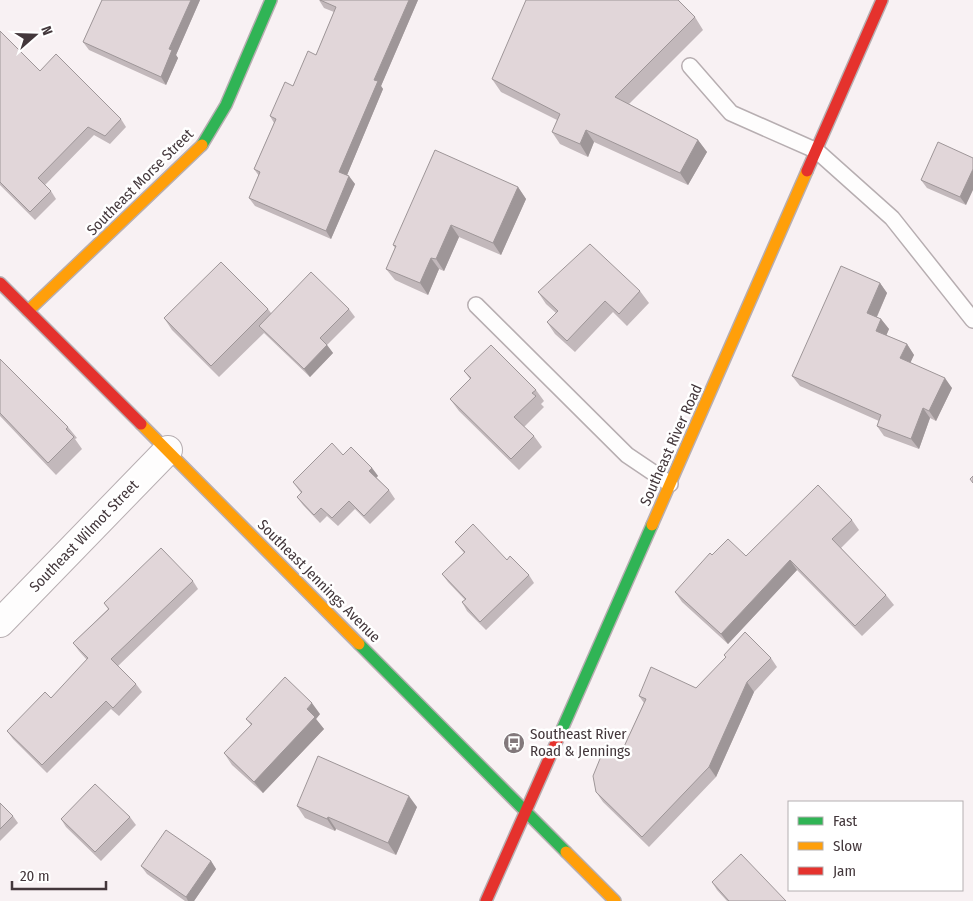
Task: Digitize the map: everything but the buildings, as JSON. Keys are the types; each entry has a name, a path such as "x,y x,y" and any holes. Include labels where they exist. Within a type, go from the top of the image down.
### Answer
{"street":[{"name":"Southeast Morse Street","path":"28,311 201,147 226,105 271,0"},
{"name":"Southeast River Road","path":"486,901 882,0"},
{"name":"Southeast Jennings Avenue","path":"0,283 615,901"},
{"name":"Southeast Wilmot Street","path":"0,623 168,450"}],"lane":[{"path":"690,66 730,113 817,151 892,218 973,320"},
{"path":"476,305 627,455 670,484"}],"traffic: fast":[{"path":"202,145 226,105 271,0"},
{"path":"560,734 652,525"},
{"path":"359,644 566,852"}],"traffic: slow":[{"path":"28,311 202,145"},
{"path":"652,525 807,171"},
{"path":"141,424 359,644"},
{"path":"566,852 615,901"}],"traffic: jam":[{"path":"807,171 882,0"},
{"path":"0,283 141,424"},
{"path":"486,901 560,734"}],"place":[{"name":"Southeast River Road & Jennings","path":"514,743"}]}
